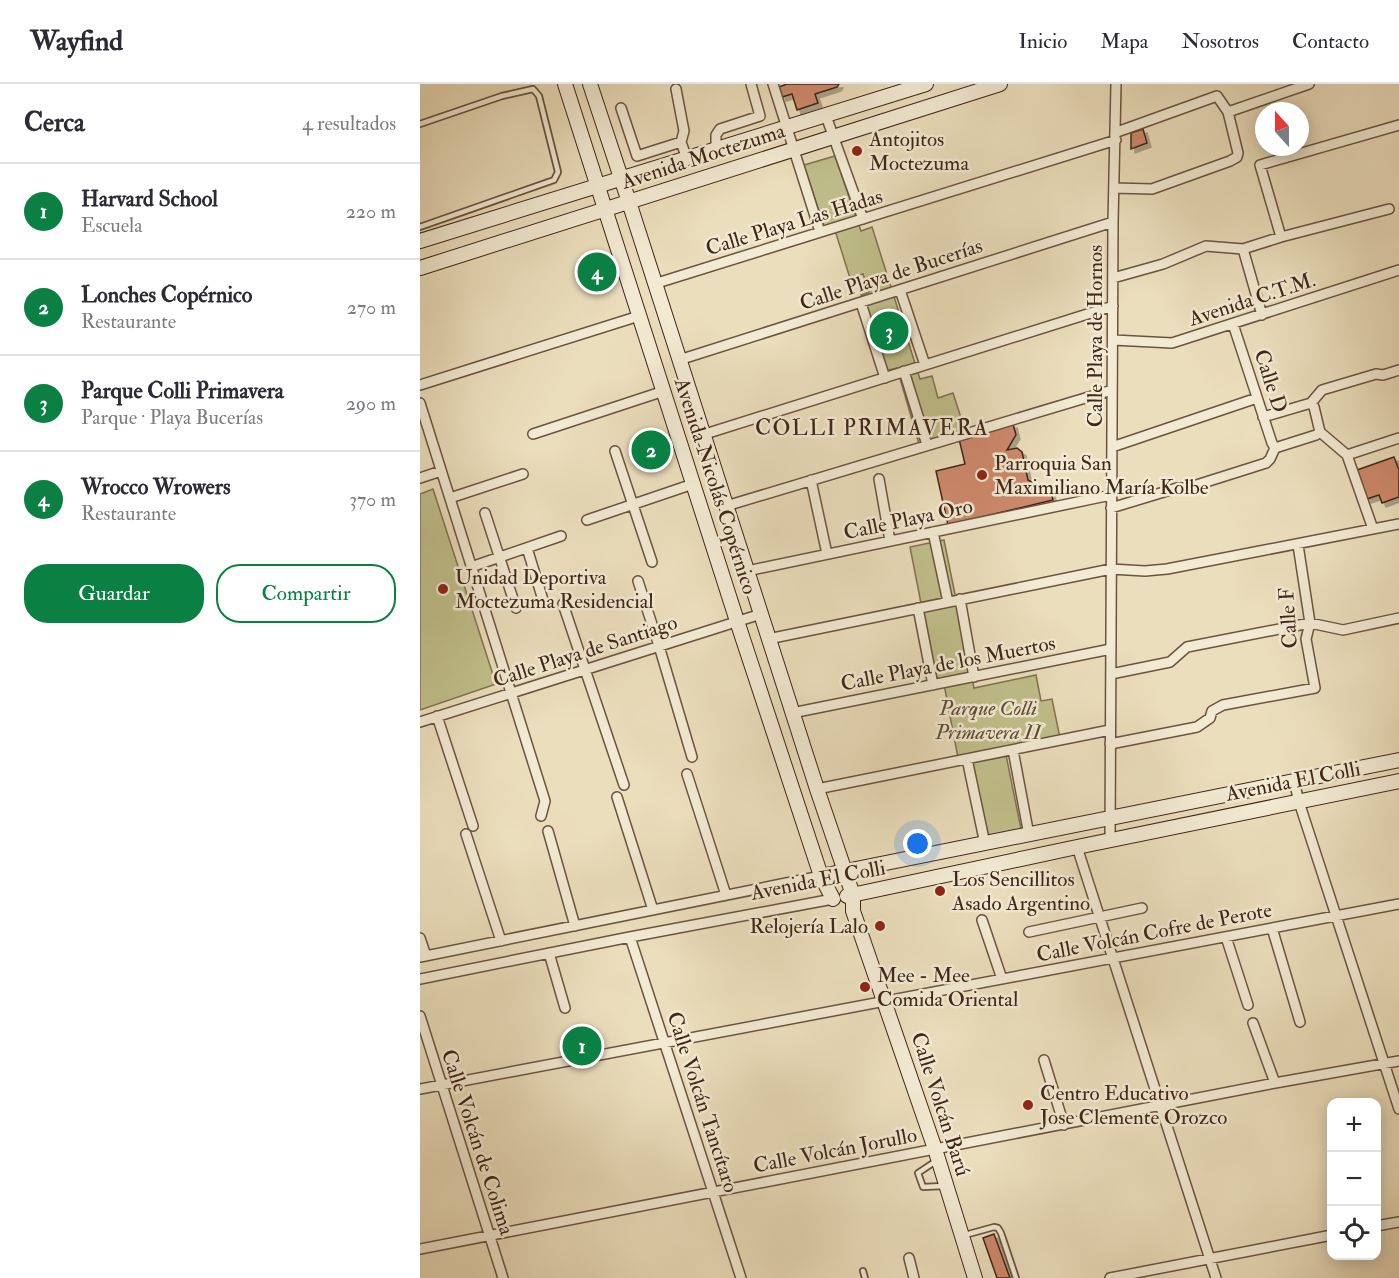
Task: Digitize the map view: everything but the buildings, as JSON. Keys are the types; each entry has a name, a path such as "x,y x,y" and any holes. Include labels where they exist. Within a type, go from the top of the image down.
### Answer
{"street":[{"name":"Avenida Nicolás Copérnico","path":"565,84 607,209 737,621 821,876 833,899"},
{"name":"Avenida Nicolás Copérnico","path":"590,84 768,639 853,895"},
{"path":"716,151 716,135 720,129 760,116 751,84"},
{"path":"772,84 820,232"},
{"name":"Avenida Moctezuma","path":"420,241 926,84"},
{"name":"Avenida Moctezuma","path":"420,268 1000,84"},
{"name":"Calle Playa de Hornos","path":"1110,840 1113,222 1116,84"},
{"path":"1114,189 1152,189 1230,161 1237,157 1227,112 1309,84"},
{"path":"676,89 684,131 681,142 687,159"},
{"name":"Calle Playa Las Hadas","path":"654,284 863,219 1116,136 1217,96 1227,112"},
{"path":"621,108 637,156 681,142"},
{"path":"826,116 863,219"},
{"path":"1281,237 1260,165 1399,125"},
{"path":"1113,278 1162,264 1206,246 1243,249 1389,209"},
{"name":"Calle Playa de Bucerías","path":"679,360 1113,222"},
{"path":"1243,249 1262,315"},
{"name":"Avenida C.T.M.","path":"1113,340 1172,343 1399,270"},
{"path":"900,290 925,365"},
{"path":"861,303 885,378"},
{"path":"702,435 1113,306"},
{"path":"420,385 639,316"},
{"name":"Calle D","path":"1233,324 1275,448"},
{"path":"1263,417 1311,403 1322,390 1376,374 1383,375 1399,370"},
{"path":"904,371 927,445"},
{"path":"726,506 1112,390"},
{"path":"533,434 664,392"},
{"path":"1112,447 1257,398"},
{"path":"420,403 545,801 541,816"},
{"name":"Calle D","path":"1311,403 1320,432"},
{"path":"1111,508 1177,488 1187,488 1266,463 1275,448 1320,432 1347,455 1373,530"},
{"path":"1347,455 1399,438"},
{"path":"615,451 652,562"},
{"path":"420,478 441,471"},
{"path":"450,498 523,474"},
{"path":"879,479 891,541"},
{"path":"811,480 827,554"},
{"path":"587,520 693,484"},
{"name":"Calle Playa Oro","path":"747,571 1111,495"},
{"path":"485,513 516,608"},
{"path":"768,639 1111,569 1145,571 1167,569 1399,524"},
{"path":"933,532 948,602"},
{"path":"471,567 561,536"},
{"name":"Calle F","path":"1110,744 1197,727 1210,718 1212,711 1223,705 1315,688 1306,639 1310,623 1298,544"},
{"path":"526,548 543,600"},
{"path":"638,581 660,646 692,757"},
{"path":"960,599 974,676"},
{"path":"563,604 624,784"},
{"path":"918,608 933,685"},
{"name":"Calle Playa de Santiago","path":"420,722 760,614"},
{"path":"1111,674 1170,662 1187,647 1310,623 1343,630 1399,618"},
{"name":"Calle Playa de los Muertos","path":"792,713 1111,649"},
{"path":"437,716 473,825"},
{"path":"817,789 1110,730"},
{"path":"1013,750 1029,835"},
{"path":"967,759 985,844"},
{"name":"Avenida El Colli","path":"423,956 1399,760"},
{"path":"687,774 726,895"},
{"path":"1294,781 1399,1109"},
{"name":"Avenida El Colli","path":"420,979 853,895 1399,781"},
{"path":"617,796 653,910"},
{"path":"548,831 575,926"},
{"path":"466,834 501,941"},
{"path":"1077,847 1216,1278"},
{"name":"Calle Volcán Barú","path":"853,895 853,911 885,1001 975,1278"},
{"path":"833,899 853,911"},
{"name":"Calle Volcán Cofre de Perote","path":"420,1089 1399,904"},
{"path":"1029,932 1142,908"},
{"path":"982,920 1002,979"},
{"path":"1272,928 1300,1022"},
{"name":"Calle Volcán Tancítaro","path":"630,937 741,1278"},
{"path":"1226,937 1248,1005"},
{"path":"420,938 423,956"},
{"path":"549,953 565,1008"},
{"name":"Calle Volcán de Colima","path":"420,1016 503,1278"},
{"path":"1253,1023 1275,1083"},
{"path":"1044,1060 1064,1125"},
{"name":"Calle Volcán Jorullo","path":"420,1249 713,1192 936,1155 1064,1125 1399,1061"},
{"path":"1381,1225 1399,1222"},
{"path":"1110,1278 1327,1236"},
{"path":"909,1258 914,1278"}],"lane":[{"path":"420,124 527,88 533,89 539,96 558,174 554,180 420,227"},
{"path":"936,1155 918,1173 923,1187 946,1186"},
{"path":"962,1236 994,1227 998,1228 1016,1278"},
{"path":"863,1271 865,1278"}],"green space":[{"path":"835,156 861,231 872,227 920,379 932,376 938,398 953,393 965,430 919,444 897,368 885,371 861,295 869,292 863,274 850,278 833,224 824,227 804,165"},
{"name":"Unidad Deportiva Moctezuma Residencial","path":"433,489 496,684 420,710 420,494"},
{"name":"Parque Colli Primavera II","path":"944,540 974,688 1036,675 1041,701 1052,699 1060,738 1005,750 1021,829 988,836 971,756 958,758 943,679 936,680 910,547"}],"place":[{"name":"Antojitos Moctezuma","path":"857,151"},
{"name":"Wrocco Wrowers","path":"597,272"},
{"name":"Parque Colli Primavera","path":"889,331"},
{"name":"Lonches Copérnico","path":"651,450"},
{"name":"Parroquia San Maximiliano María Kolbe","path":"982,475"},
{"name":"Unidad Deportiva Moctezuma Residencial","path":"443,589"},
{"name":"Los Sencillitos Asado Argentino","path":"940,891"},
{"name":"Relojería Lalo","path":"880,926"},
{"name":"Mee - Mee Comida Oriental","path":"865,987"},
{"name":"Harvard School","path":"582,1046"},
{"name":"Centro Educativo Jose Clemente Orozco","path":"1028,1105"}],"district":[{"name":"COLLI PRIMAVERA","path":"872,427"}]}
